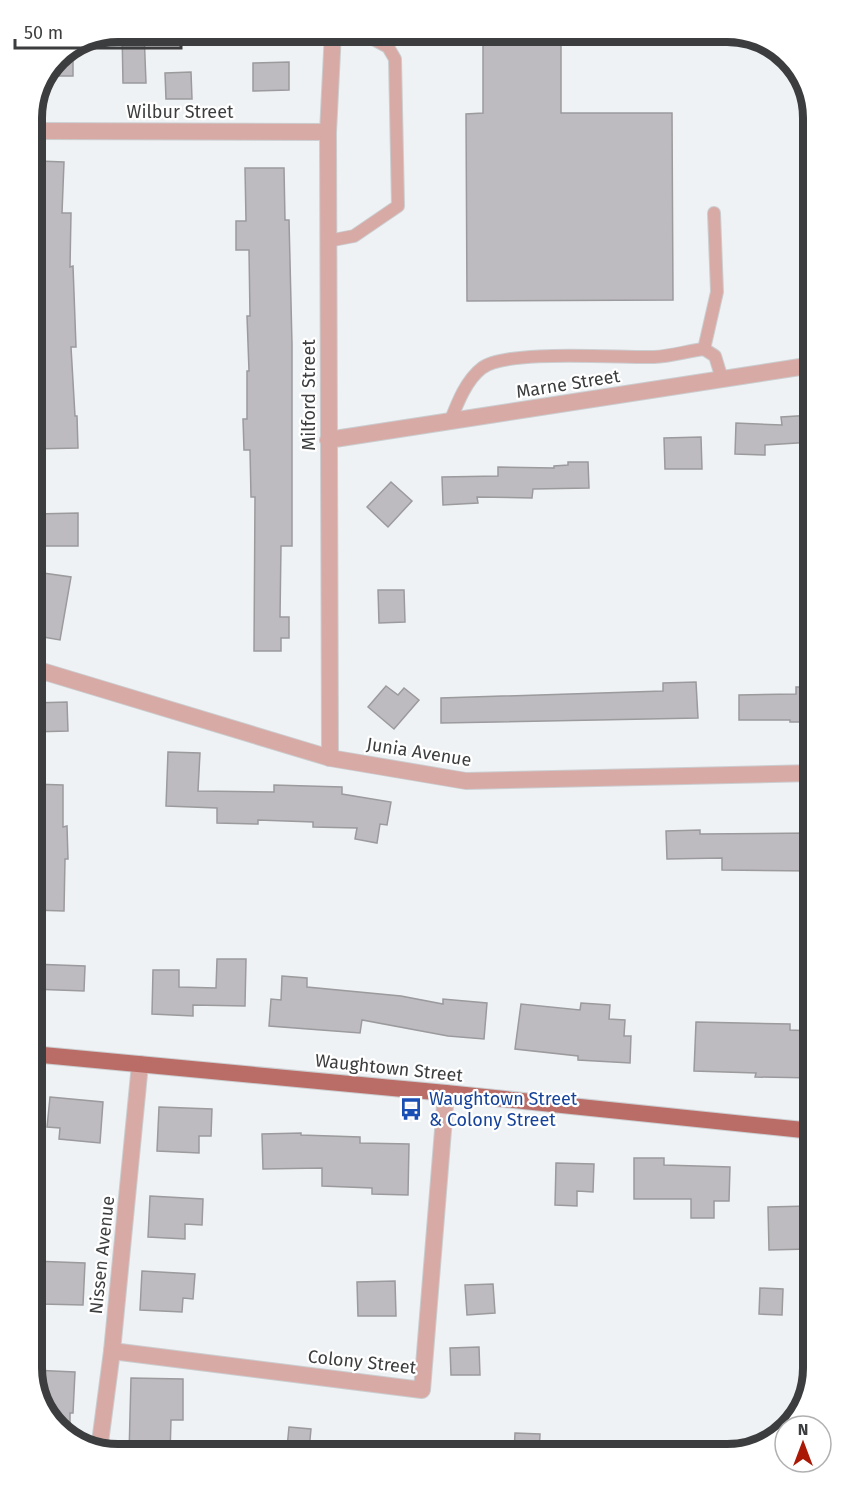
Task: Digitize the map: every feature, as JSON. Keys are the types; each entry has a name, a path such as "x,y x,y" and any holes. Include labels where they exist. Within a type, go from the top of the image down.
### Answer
{"main road":[{"name":"Waughtown Street","path":"42,1055 803,1130"}],"street":[{"name":"Milford Street","path":"330,758 328,132 332,42"},
{"name":"Wilbur Street","path":"42,131 328,132"},
{"name":"Marne Street","path":"328,440 803,367"},
{"name":"Junia Avenue","path":"42,671 330,758 466,782 803,773"},
{"name":"Nissen Avenue","path":"100,1442 112,1352 140,1064"},
{"name":"Colony Street","path":"112,1352 422,1390 446,1093"}],"lane":[{"path":"328,241 354,236 398,206 395,59 388,47 379,42"},
{"path":"704,349 717,292 714,213"},
{"path":"450,422 461,394 482,368 498,361 530,357 656,357 704,349 715,356 722,379"}],"building":[{"path":"122,42 144,42 146,83 123,83"},
{"path":"483,42 561,42 561,113 672,113 673,300 467,301 466,114 483,113"},
{"path":"73,57 73,76 55,76 64,64"},
{"path":"289,62 289,90 253,91 253,63"},
{"path":"191,72 192,99 166,99 165,73"},
{"path":"42,161 64,162 62,213 71,213 70,267 73,266 76,347 71,347 78,448 42,449"},
{"path":"245,168 284,168 285,220 289,220 292,344 292,546 281,546 280,617 289,617 289,638 281,638 281,651 254,651 255,497 251,497 250,450 244,450 243,419 247,419 247,371 249,371 247,316 250,316 249,250 236,250 236,221 246,221"},
{"path":"803,416 803,443 765,445 765,455 735,454 736,423 782,425 781,417"},
{"path":"701,437 702,469 665,469 664,438"},
{"path":"568,462 588,462 589,488 533,489 532,498 477,497 478,503 443,505 442,477 498,476 498,467 554,468 554,466 568,465"},
{"path":"391,482 412,501 388,527 367,507"},
{"path":"78,513 78,546 42,546 42,514"},
{"path":"42,573 71,577 60,640 42,637"},
{"path":"378,590 404,590 405,622 379,623"},
{"path":"696,682 698,718 441,723 441,698 663,691 663,683"},
{"path":"386,686 398,695 404,688 419,700 394,729 368,707"},
{"path":"796,687 803,687 803,722 739,720 739,695 796,694"},
{"path":"67,702 68,731 42,732 42,703"},
{"path":"168,752 200,753 198,791 274,792 274,785 342,787 342,794 391,802 387,825 380,824 377,843 355,839 357,828 313,827 313,822 258,820 258,824 217,823 217,808 166,806"},
{"path":"42,784 63,785 63,827 67,826 68,859 65,859 64,911 42,910"},
{"path":"700,830 700,834 803,833 803,871 722,870 722,858 667,859 666,831"},
{"path":"217,959 246,959 245,1006 193,1005 193,1016 152,1014 153,970 179,970 179,987 216,988"},
{"path":"42,964 85,966 84,991 42,989"},
{"path":"282,976 307,978 307,987 401,996 443,1004 443,999 487,1003 484,1039 448,1036 362,1020 360,1033 269,1026 271,999 281,1000"},
{"path":"581,1003 610,1005 609,1019 625,1020 624,1036 631,1036 630,1063 578,1060 578,1056 515,1049 521,1004 580,1010"},
{"path":"696,1022 790,1024 790,1030 803,1031 803,1078 755,1077 756,1073 694,1071"},
{"path":"50,1097 103,1102 100,1143 59,1139 60,1128 47,1127"},
{"path":"159,1107 212,1109 211,1136 199,1136 199,1153 157,1151"},
{"path":"301,1133 301,1135 360,1137 360,1143 409,1144 408,1195 372,1194 372,1188 322,1186 322,1168 263,1169 262,1134"},
{"path":"634,1158 664,1158 664,1165 730,1167 729,1201 714,1201 714,1218 691,1218 691,1199 634,1199"},
{"path":"556,1163 594,1164 593,1192 577,1191 577,1206 555,1205"},
{"path":"150,1196 203,1199 202,1225 185,1224 185,1239 148,1237"},
{"path":"803,1206 803,1249 769,1250 768,1207"},
{"path":"42,1261 85,1263 83,1305 42,1304"},
{"path":"142,1271 195,1274 193,1299 183,1298 182,1312 140,1310"},
{"path":"395,1281 396,1316 358,1316 357,1282"},
{"path":"493,1284 495,1313 467,1315 465,1285"},
{"path":"760,1288 783,1289 782,1315 759,1314"},
{"path":"479,1347 480,1375 451,1375 450,1348"},
{"path":"42,1370 75,1372 73,1413 70,1413 70,1426 50,1402 43,1383"},
{"path":"131,1378 183,1379 183,1420 171,1420 170,1444 129,1444"},
{"path":"289,1427 311,1429 310,1444 287,1444"},
{"path":"515,1433 540,1434 540,1444 514,1444"}],"place":[{"name":"Waughtown Street & Colony Street","path":"411,1109"}]}
